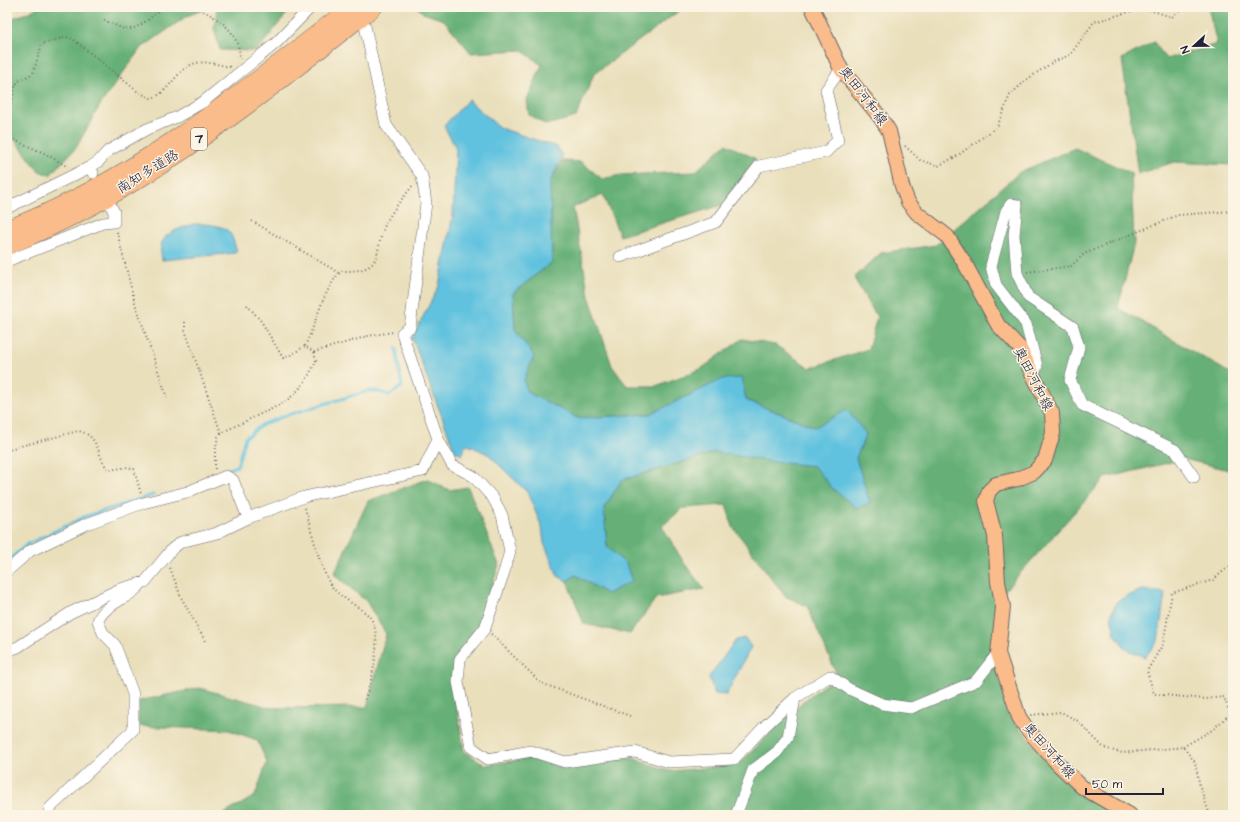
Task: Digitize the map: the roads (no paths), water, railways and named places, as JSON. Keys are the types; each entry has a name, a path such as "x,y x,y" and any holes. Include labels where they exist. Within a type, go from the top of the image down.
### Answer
{"highway":[{"name":"南知多道路","path":"7,229 100,185 175,139 351,7"},
{"name":"南知多道路","path":"7,246 27,238 87,208 125,187 178,154 271,88 374,7"}],"main road":[{"name":"奥田河和線","path":"812,7 841,69 880,117 889,131 902,186 908,202 917,213 947,236 964,262 998,325 1019,347 1052,413 1053,433 1046,460 1034,472 1018,479 996,484 989,491 986,501 995,536 998,582 1003,607 998,653 1019,717 1058,764 1082,787 1130,815"}],"street":[{"path":"7,208 74,175 92,170 108,151 147,129 177,117 203,102 276,43 311,7"},
{"path":"365,26 386,125 422,176 426,203 410,327 402,333 438,439 452,465 473,476 494,498 502,515 510,551 485,628 460,659 458,682 470,747 488,759 531,752 566,762 635,752 669,762 734,759 764,727 795,698 830,676 849,689 882,704 911,708 976,681 998,653"},
{"path":"620,257 716,222 759,166 826,152 838,140 826,90 841,69"},
{"path":"1033,377 1038,366 1026,324 996,285 992,266 1006,211 1011,204 1017,205 1014,235 1017,273 1028,297 1073,327 1079,347 1070,380 1082,405 1175,450 1194,477"},
{"path":"7,261 103,223 114,222 114,212 111,206"},
{"path":"49,815 50,808 133,730 133,694 115,645 103,633 98,621 104,611 136,590 145,582 172,549 181,542 217,533 248,518 302,498 423,471 438,439"},
{"path":"7,571 30,551 84,525 143,503 187,492 226,476 232,478 248,518"},
{"path":"7,650 18,647 70,613 120,589 140,585"},
{"path":"736,815 753,770 777,752 788,737 795,698"}],"water":[{"path":"468,100 500,128 557,147 562,156 550,183 552,262 513,293 515,330 534,356 524,380 527,392 578,418 650,414 723,379 742,378 746,400 815,427 847,410 866,434 856,458 870,503 857,508 834,490 814,466 773,462 715,452 622,480 604,508 607,547 626,564 632,581 607,594 576,575 567,581 558,576 544,543 542,527 527,492 488,454 466,444 462,455 455,451 412,338 439,286 453,215 456,148 444,126"},
{"path":"194,224 213,225 227,230 231,235 237,251 235,253 162,260 161,249 162,242 165,238 174,231"},
{"path":"1142,590 1165,593 1158,641 1145,657 1126,649 1115,634 1111,615 1117,601"},
{"path":"745,638 751,647 726,695 715,694 709,677 736,640"}],"waterway":[{"path":"217,474 237,466 245,438 262,425 284,416 368,391 375,391 390,395 402,386 396,349"},
{"path":"7,561 28,544 84,517 153,495"}]}
